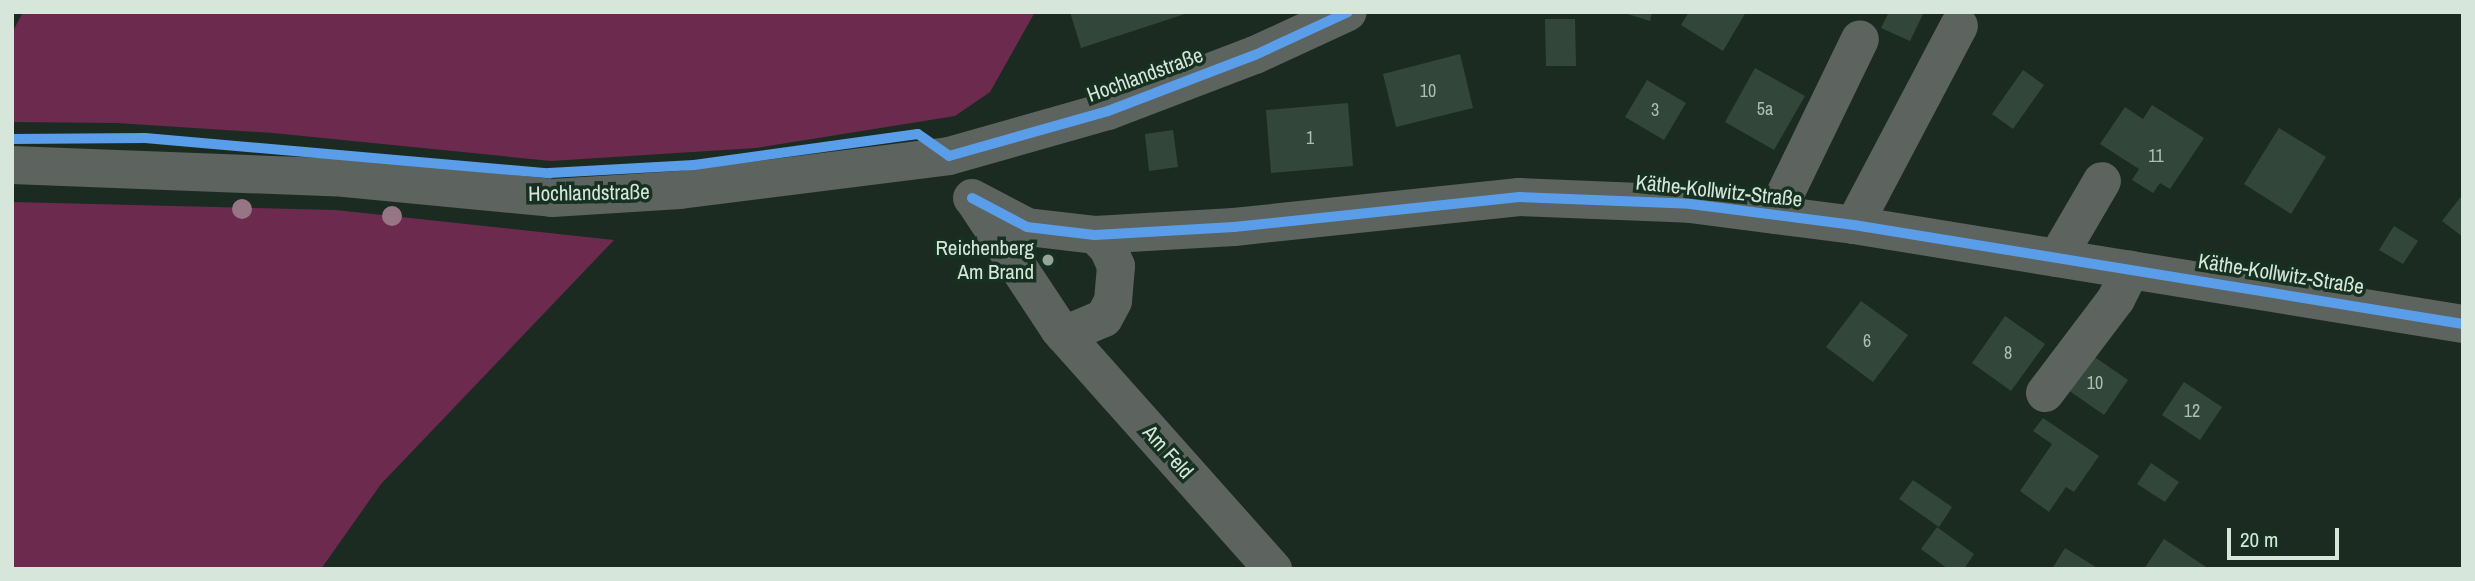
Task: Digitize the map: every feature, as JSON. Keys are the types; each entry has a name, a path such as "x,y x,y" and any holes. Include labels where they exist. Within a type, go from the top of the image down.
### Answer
{"street":[{"name":"Hochlandstraße","path":"12,165 345,178 552,198 680,190 949,156 1108,111 1255,55 1348,12"},
{"path":"1854,225 1959,26"},
{"path":"1775,215 1860,39"},
{"path":"949,156 972,198"},
{"path":"2057,258 2102,181"},
{"name":"Käthe-Kollwitz-Straße","path":"972,198 1027,227 1095,235 1234,227 1519,197 1690,204 1854,225 2463,324"},
{"name":"Am Feld","path":"972,198 1064,335 1273,569"},
{"path":"1064,335 1104,318 1113,301 1116,266 1108,248 1095,235"},
{"path":"2045,393 2116,299 2131,270"}],"shaded area":[{"path":"23,12 1035,12 990,92 955,116 756,148 551,161 273,133 117,123 12,122 12,33"},
{"path":"12,202 336,210 614,240 381,484 321,569 12,569"}],"building":[{"path":"1070,12 1187,12 1188,13 1081,48"},
{"path":"1621,12 1652,12 1650,21"},
{"path":"1689,12 1746,12 1723,51 1681,25"},
{"path":"1889,12 1924,12 1910,41 1881,28"},
{"path":"1545,19 1575,19 1576,66 1546,66"},
{"path":"1460,54 1473,108 1396,127 1383,74"},
{"path":"1755,68 1805,96 1774,150 1725,122"},
{"path":"2023,70 2044,85 2013,129 1992,114"},
{"path":"1647,80 1686,103 1664,140 1625,117"},
{"path":"1348,103 1353,166 1271,173 1266,110"},
{"path":"2152,105 2204,138 2170,189 2160,183 2153,193 2132,180 2139,169 2100,144 2125,107 2143,119"},
{"path":"2279,128 2326,157 2291,214 2244,184"},
{"path":"1173,130 1178,167 1149,171 1145,134"},
{"path":"2463,194 2463,237 2442,221"},
{"path":"2394,226 2418,241 2403,264 2379,250"},
{"path":"1861,301 1908,335 1873,382 1826,347"},
{"path":"2005,316 2045,344 2011,391 1972,363"},
{"path":"2086,351 2128,380 2104,415 2061,385"},
{"path":"2184,382 2222,407 2200,440 2162,415"},
{"path":"2043,418 2099,456 2074,492 2066,487 2049,512 2020,491 2052,444 2033,431"},
{"path":"2151,463 2179,482 2165,502 2137,484"},
{"path":"1913,480 1952,507 1939,527 1899,499"},
{"path":"1937,527 1974,554 1964,569 1948,569 1921,549"},
{"path":"2164,539 2209,569 2144,569"},
{"path":"2065,548 2099,569 2052,569"}],"cycle path":[{"path":"12,139 145,138 549,173 694,165 918,134 949,156 1108,111 1255,55 1348,12"},
{"path":"972,198 1027,227 1095,235 1234,227 1519,197 1690,204 1854,225 2463,324"}],"place":[{"name":"Reichenberg Am Brand","path":"1048,260"}]}
